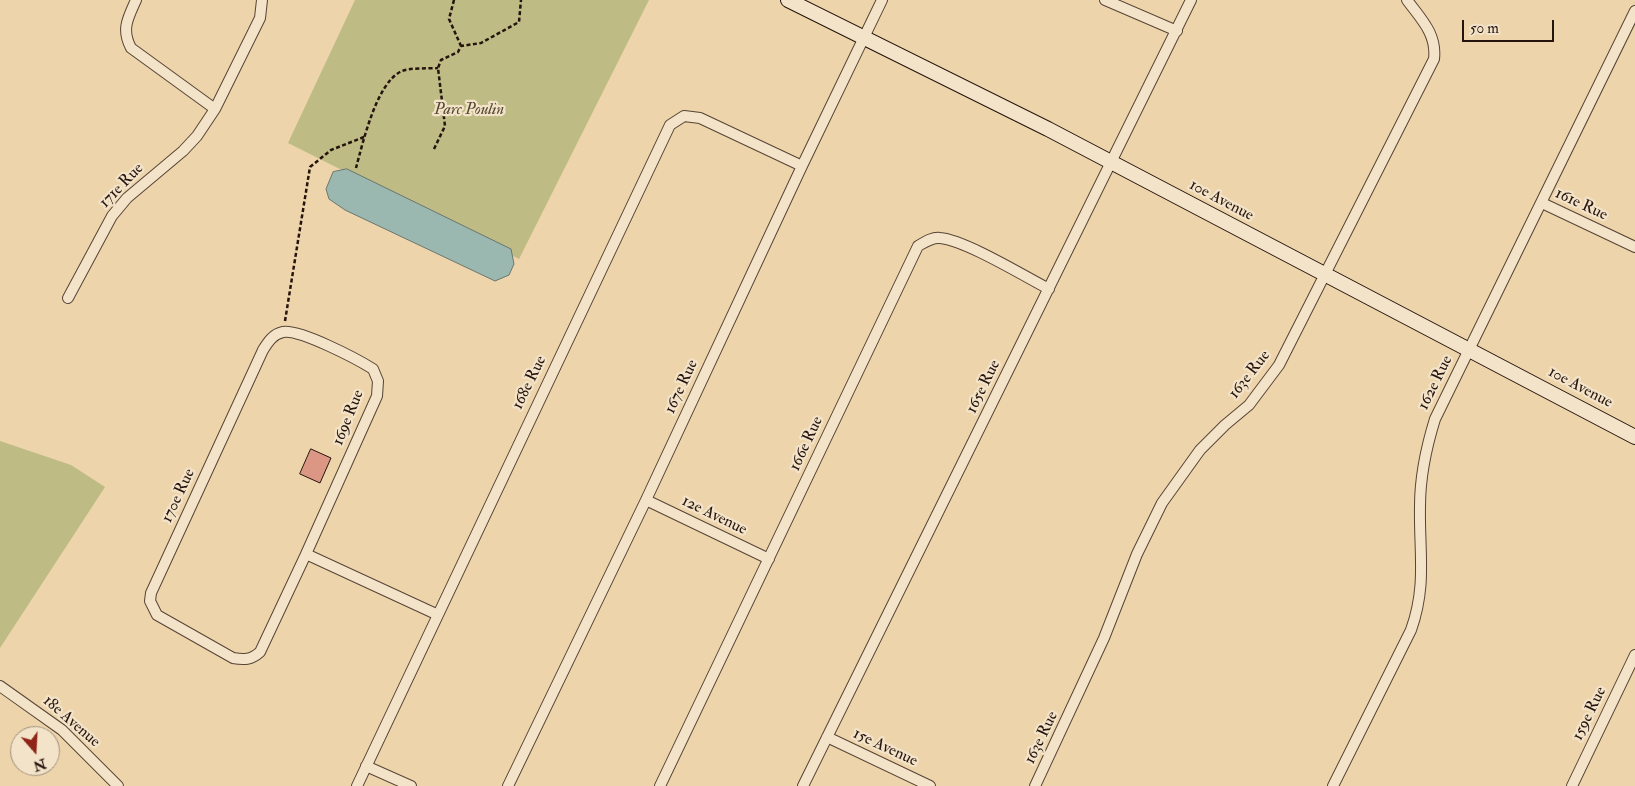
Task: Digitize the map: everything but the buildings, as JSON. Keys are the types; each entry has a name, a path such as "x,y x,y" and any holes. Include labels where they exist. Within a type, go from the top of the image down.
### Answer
{"street":[{"path":"136,0 125,24 124,33 131,48 215,108"},
{"name":"171e Rue","path":"68,298 112,216 127,198 183,151 197,136 215,108 260,18 262,0"},
{"name":"10e Avenue","path":"788,0 1048,129 1635,437"},
{"name":"167e Rue","path":"508,786 646,500 882,0"},
{"path":"1105,0 1177,31"},
{"name":"165e Rue","path":"803,786 1191,0"},
{"name":"163e Rue","path":"1035,786 1101,647 1137,554 1162,503 1200,450 1224,424 1249,405 1279,365 1434,59 1436,46 1431,32 1407,0"},
{"name":"162e Rue","path":"1333,786 1411,630 1418,610 1422,591 1420,506 1423,463 1435,419 1635,10"},
{"name":"168e Rue","path":"356,786 436,614 670,125 684,116 700,118 802,166"},
{"name":"161e Rue","path":"1542,203 1635,247"},
{"name":"166e Rue","path":"660,786 770,560 918,246 926,240 938,238 956,241 1049,289"},
{"name":"169e Rue","path":"232,658 244,660 253,658 260,652 377,396 378,381 374,369 298,333 284,332"},
{"name":"170e Rue","path":"232,658 157,615 150,601 151,593 263,350 272,337 284,332"},
{"name":"12e Avenue","path":"646,500 770,560"},
{"path":"306,554 436,614"},
{"name":"159e Rue","path":"1572,786 1635,655"},
{"name":"18e Avenue","path":"0,686 62,730 118,786"},
{"name":"15e Avenue","path":"827,737 930,786"},
{"path":"366,766 411,786"}],"path":[{"path":"454,0 449,19 461,46"},
{"path":"461,46 481,43 518,22 521,0"},
{"path":"434,149 445,126 438,68 441,60 458,52 461,46"},
{"path":"356,168 364,137 386,84 401,71 438,68"},
{"path":"284,332 310,167 331,150 364,137"}],"green space":[{"name":"Parc Poulin","path":"355,0 649,0 519,259 288,143"},
{"path":"0,441 71,465 105,487 0,648"}],"water":[{"path":"347,169 511,249 514,264 509,275 495,281 345,210 329,199 326,189 333,172"}]}
